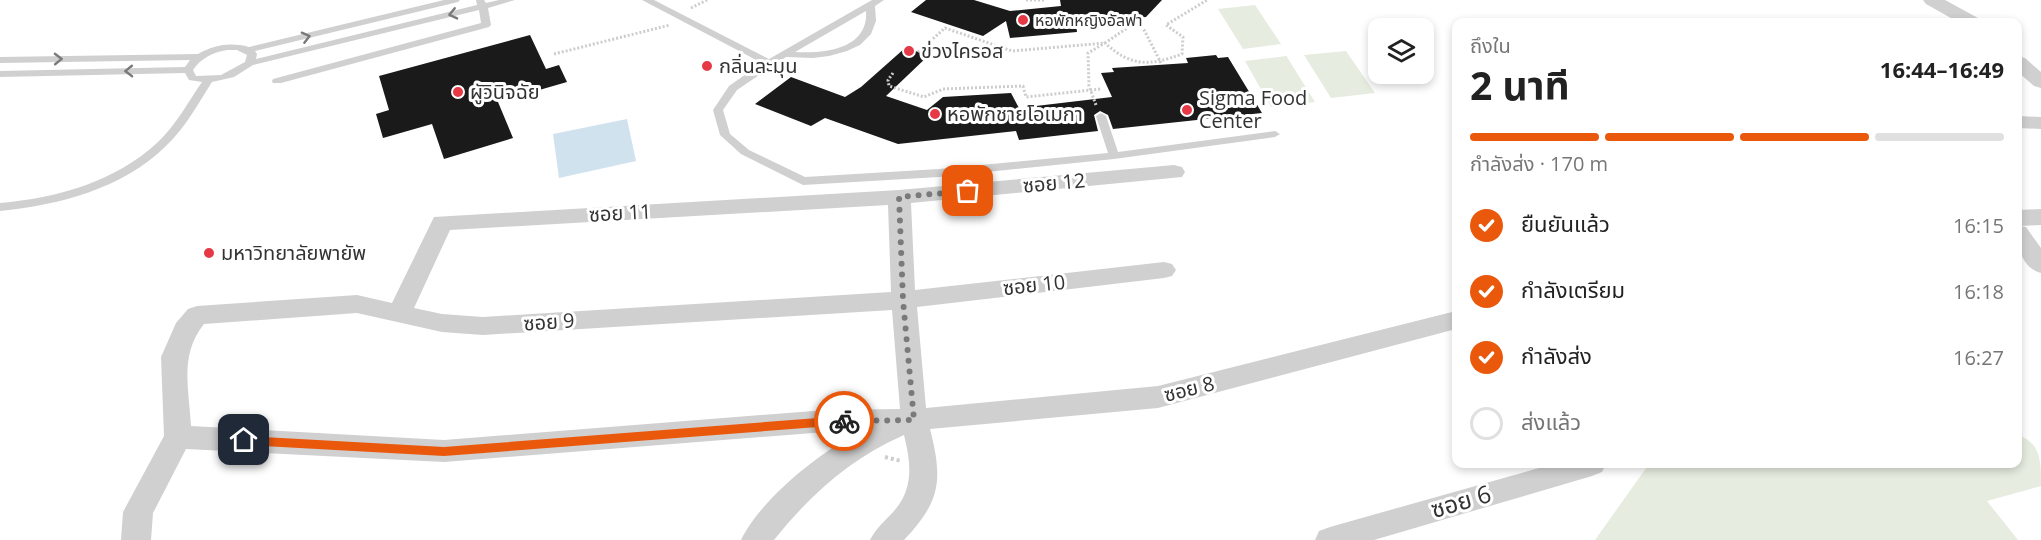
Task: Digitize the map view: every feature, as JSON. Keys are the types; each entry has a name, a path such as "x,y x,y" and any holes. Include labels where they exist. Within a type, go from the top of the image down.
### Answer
{"street":[{"path":"1932,0 1964,18"},
{"path":"2022,65 2041,82"},
{"path":"2022,122 2041,123"},
{"name":"ซอย 12","path":"899,197 1174,172"},
{"path":"885,540 913,511 924,484 924,450 914,420 903,300 899,197"},
{"name":"ซอย 11","path":"399,314 442,223 899,197"},
{"path":"2022,218 2041,217"},
{"path":"2022,239 2041,265"},
{"name":"ซอย 10","path":"903,300 1164,270"},
{"name":"ซอย 9","path":"178,437 174,357 185,330 197,315 357,304 442,323 483,326 903,300"},
{"name":"ซอย 8","path":"914,420 1158,397 1452,321"},
{"path":"136,540 138,512 178,437 444,451 826,421 914,420"},
{"path":"756,540 813,476 871,436 914,420"},
{"name":"ซอย 6","path":"1330,540 1578,468"}],"lane":[{"path":"0,60 200,57 228,48 249,50 456,0"},
{"path":"188,70 193,78 209,80 229,76 250,63 367,35 481,4 510,0"},
{"path":"647,0 769,63"},
{"path":"784,54 795,56 845,51 866,37 875,2"},
{"path":"875,2 769,63 733,88 718,110 725,135 745,152 803,181 939,172 1114,156 1275,134"},
{"path":"277,81 486,25 481,4"},
{"path":"367,35 371,56"},
{"path":"249,50 252,54 250,63"},
{"path":"0,74 188,70 200,57"},
{"path":"0,207 58,199 99,183 138,163 163,143 209,80"},
{"path":"1101,116 1114,156"}],"path":[{"path":"1026,0 1045,0"},
{"path":"918,52 945,28 1012,51 1105,43 1118,55 1135,63 1161,63 1182,54 1183,37 1166,25 1207,0"},
{"path":"554,54 671,24 682,18"},
{"path":"1101,116 1088,91 1088,53 1139,20 1161,63"},
{"path":"893,73 888,80 889,86 924,97 943,89 1023,86 1026,97 1101,89"},
{"path":"875,460 886,457 902,462 905,470"}],"shaded area":[{"path":"1255,5 1281,44 1243,49 1218,9"},
{"path":"1346,51 1375,93 1331,98 1304,55"},
{"path":"1287,56 1315,102 1271,107 1245,61"},
{"path":"2022,436 2035,448 2040,461 2041,486 1987,501 2018,540 1595,540 1646,468 2022,468"}],"water":[{"path":"627,119 636,161 559,178 553,134"}],"building":[{"name":"หอพักหญิงอัลฟา","path":"926,0 974,0 1010,11 1061,6 1060,0 1162,0 1146,17 1076,24 1077,32 1010,38 1006,21 983,36 911,12"},
{"name":"ผัูวินิจฉัย","path":"530,35 546,69 559,65 567,82 498,102 513,138 444,159 432,124 383,138 376,114 389,110 379,76"},
{"path":"905,48 929,55 886,96 927,110 943,97 1011,93 1019,108 1112,97 1101,73 1114,72 1112,68 1188,63 1186,58 1216,55 1218,58 1228,57 1262,113 1113,129 1108,115 1100,111 1094,115 1098,131 1019,140 1016,131 898,144 825,118 811,126 755,104 791,77 845,97 861,87"}],"way so far":[{"path":"844,421 914,420 903,300 899,197 968,191"}],"place":[{"name":"หอพักหญิงอัลฟา","path":"1023,20"},
{"name":"ข่วงไครอส","path":"909,51"},
{"name":"กลิ่นละมุน","path":"707,66"},
{"name":"ผัูวินิจฉัย","path":"458,92"},
{"name":"Sigma Food Center","path":"1187,110"},
{"name":"หอพักชายโอเมกา","path":"935,114"},
{"name":"มหาวิทยาลัยพายัพ","path":"209,253"}],"route":[{"path":"244,440 444,451 844,421"}]}
